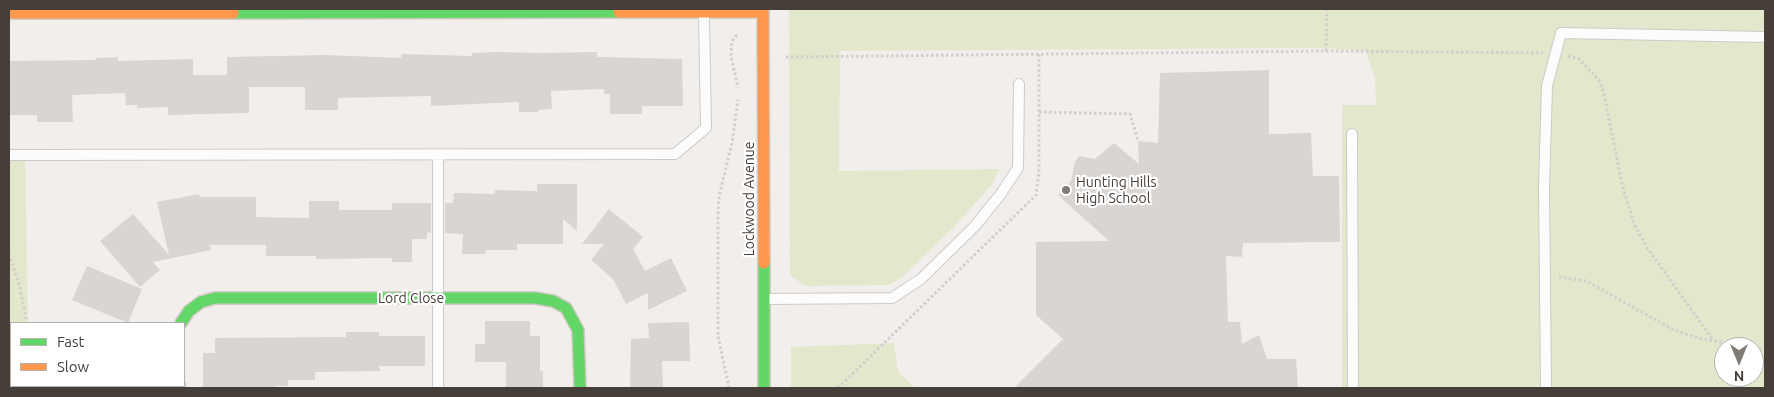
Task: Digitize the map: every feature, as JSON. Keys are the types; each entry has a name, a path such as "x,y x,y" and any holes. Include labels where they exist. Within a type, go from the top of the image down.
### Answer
{"street":[{"path":"9,13 578,11 704,13 763,10"},
{"name":"Lockwood Avenue","path":"763,10 764,388"},
{"name":"Lord Close","path":"182,322 189,311 202,302 215,298 535,298 553,301 566,308 578,330 580,388"}],"lane":[{"path":"9,155 676,154 706,128 704,13"},
{"path":"1546,388 1544,187 1546,86 1561,34 1765,37"},
{"path":"764,299 892,298 921,279 975,226 1000,195 1018,168 1019,84"},
{"path":"1352,134 1353,388"},
{"path":"438,155 438,388"}],"path":[{"path":"1326,51 1327,9"},
{"path":"729,388 718,336 718,213 736,114 738,89 731,56 732,40 737,36"},
{"path":"784,57 1326,51 1556,53 1579,59 1599,80 1604,94 1622,184 1634,224 1646,246 1714,340"},
{"path":"838,388 1036,195 1039,172 1039,54"},
{"path":"1039,112 1130,114 1138,141"},
{"path":"9,254 19,284 27,322"},
{"path":"1545,276 1572,277 1586,281 1674,330 1714,340"}],"green space":[{"path":"789,9 1765,9 1765,388 1342,388 1342,105 1376,105 1375,79 1366,51 1321,48 840,51 839,171 999,169 993,183 955,226 901,278 888,285 805,286 790,275"},
{"path":"9,157 25,157 28,322 10,322 10,387 29,388 9,388"},
{"path":"894,343 898,372 915,388 791,388 791,347"}],"building":[{"path":"597,52 597,57 682,59 683,106 642,106 642,114 610,114 610,94 604,94 604,89 551,91 552,109 538,110 538,112 519,112 519,102 431,106 431,96 338,98 338,110 305,110 305,87 249,87 249,113 168,115 168,107 137,108 137,105 126,105 125,93 72,95 73,122 37,122 37,115 9,115 9,61 96,60 96,58 118,57 118,61 193,59 193,75 227,75 227,57 325,55 401,58 401,54 472,56 472,53"},
{"path":"1269,70 1269,134 1311,133 1313,176 1339,176 1340,242 1243,243 1242,257 1226,256 1228,322 1240,322 1242,344 1259,335 1267,359 1296,359 1298,388 1014,388 1063,339 1036,315 1036,242 1109,241 1058,195 1071,181 1075,162 1079,156 1095,159 1114,143 1139,164 1138,141 1158,143 1160,73"},
{"path":"537,184 577,184 577,231 563,219 563,244 517,244 517,250 486,250 485,254 462,254 463,234 445,233 445,203 453,203 454,193 495,194 495,190 537,191"},
{"path":"199,194 200,197 256,197 256,217 309,218 309,201 339,201 339,210 392,210 392,203 431,203 431,233 427,232 427,239 412,239 412,262 392,262 392,258 316,259 316,256 266,256 266,245 210,245 211,250 153,262 160,270 140,287 100,241 133,214 169,255 157,202"},
{"path":"609,209 643,237 633,249 645,271 671,258 687,291 648,310 648,293 626,304 613,279 591,260 604,244 582,244"},
{"path":"87,266 142,289 128,322 72,300"},
{"path":"485,321 530,321 530,336 540,336 540,371 543,371 543,388 506,388 506,362 475,362 475,344 485,344"},
{"path":"689,322 690,361 662,361 663,388 630,388 631,339 649,338 648,323"},
{"path":"346,332 379,332 379,336 425,336 425,366 379,366 380,371 315,372 315,380 288,380 288,386 275,386 275,388 203,388 203,353 215,353 215,338 346,337"}],"traffic: fast":[{"path":"233,13 619,12"},
{"path":"764,263 764,388"},
{"path":"182,322 189,311 201,302 215,298 535,298 553,301 566,308 578,330 580,388"}],"traffic: slow":[{"path":"763,9 764,263"},
{"path":"619,12 763,12"},
{"path":"9,13 233,13"}],"place":[{"name":"Hunting Hills High School","path":"1066,190"}]}
